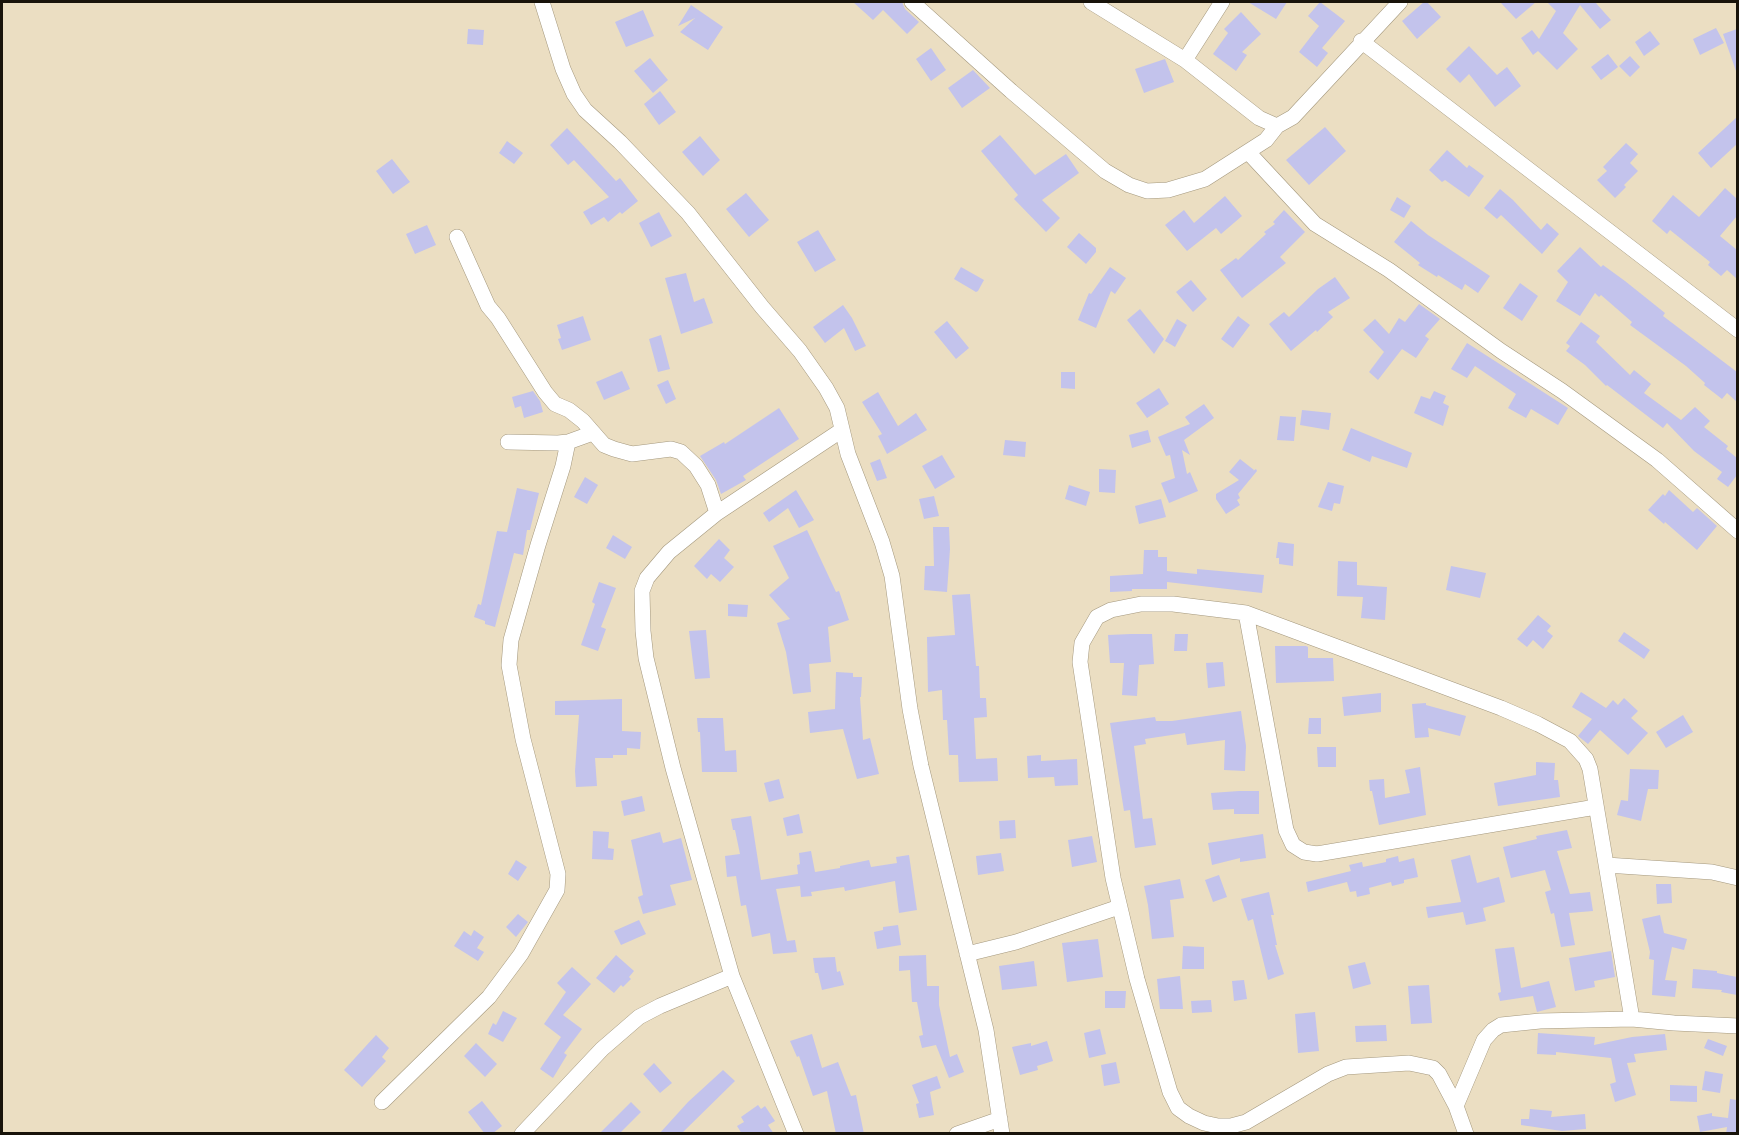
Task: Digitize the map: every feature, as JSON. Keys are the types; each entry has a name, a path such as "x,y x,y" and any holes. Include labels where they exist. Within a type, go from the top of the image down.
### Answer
{"street":[{"path":"542,2 563,69 574,94 585,110 620,142 688,213 800,351 832,398 848,454 882,542 891,576 910,709 921,766 986,1030 1001,1126 957,1134"},
{"path":"912,2 1105,171 1129,185 1147,191 1168,190 1205,179 1266,140 1277,126 1293,117 1361,41 1400,2"},
{"path":"1091,2 1185,60 1259,118 1277,126"},
{"path":"1185,60 1222,2"},
{"path":"1361,41 1737,330"},
{"path":"1248,152 1315,224 1389,270 1657,460 1737,531"},
{"path":"457,237 488,306 555,404 569,410 583,421 604,445 626,453 671,449 681,452 696,466 708,485 717,513"},
{"path":"796,1134 732,976 672,768 646,658 642,591 655,566 717,513 842,430"},
{"path":"508,442 568,442 593,433"},
{"path":"382,1102 489,997 521,954 557,890 558,874 513,693 509,651 568,442"},
{"path":"1466,1134 1456,1106 1439,1074 1433,1068 1409,1063 1346,1067 1328,1074 1246,1122 1231,1126 1218,1126 1189,1116 1178,1108 1170,1092 1119,907 1080,662 1082,643 1097,617 1111,610 1140,604 1173,604 1246,613 1502,708 1570,741 1586,759 1590,769 1632,1019"},
{"path":"1246,613 1286,830 1293,845 1304,852 1317,855 1596,807"},
{"path":"1606,865 1712,872 1737,878"},
{"path":"967,954 1027,939 1119,907"},
{"path":"522,1134 602,1049 639,1017 732,976"},
{"path":"1456,1106 1484,1040 1493,1030 1501,1026 1540,1021 1632,1019 1737,1026"}],"building":[{"path":"853,2 902,2 905,9 919,22 907,34 883,10 873,20"},
{"path":"1248,2 1287,2 1276,19"},
{"path":"1320,2 1345,21 1322,48 1328,53 1317,67 1299,52 1319,26 1308,16"},
{"path":"1424,2 1427,2 1441,17 1417,39 1402,21"},
{"path":"1500,2 1536,2 1516,19"},
{"path":"1547,2 1595,2 1611,20 1600,29 1580,5 1563,33 1578,49 1557,70 1538,51 1533,55 1521,38 1532,30 1539,39 1556,11"},
{"path":"691,5 723,27 708,50 680,32 695,18 678,26"},
{"path":"643,10 654,36 626,47 615,22"},
{"path":"1241,12 1261,34 1242,52 1247,55 1236,71 1213,54 1228,33 1224,29"},
{"path":"1716,28 1724,43 1700,55 1693,39"},
{"path":"468,29 484,30 483,45 467,44"},
{"path":"1737,29 1737,71 1736,71 1723,34"},
{"path":"1650,31 1660,44 1644,56 1635,42"},
{"path":"1469,46 1497,75 1507,67 1521,86 1495,107 1469,74 1460,83 1446,69"},
{"path":"931,48 946,70 931,81 916,59"},
{"path":"1608,54 1618,67 1601,80 1591,67"},
{"path":"1630,56 1640,67 1630,77 1619,66"},
{"path":"650,58 668,80 653,93 634,71"},
{"path":"1165,59 1174,82 1144,93 1135,69"},
{"path":"973,70 990,88 962,108 948,88"},
{"path":"660,91 676,112 659,125 644,104"},
{"path":"1737,117 1737,144 1711,168 1698,153"},
{"path":"1325,127 1346,151 1309,185 1286,160"},
{"path":"567,128 616,181 620,178 638,201 608,222 604,217 591,225 583,212 609,197 574,160 568,165 550,145"},
{"path":"1000,135 1035,175 1066,154 1079,173 1042,200 1060,218 1046,232 1014,199 1018,195 981,151"},
{"path":"700,136 720,160 703,176 682,152"},
{"path":"507,141 523,153 514,164 499,153"},
{"path":"1626,143 1638,154 1630,163 1638,171 1615,198 1597,180 1607,171 1603,167"},
{"path":"1447,150 1467,168 1469,165 1484,176 1469,197 1445,180 1442,182 1429,170"},
{"path":"392,159 410,182 393,194 376,171"},
{"path":"1725,188 1737,199 1737,216 1720,236 1737,250 1737,279 1727,270 1721,276 1708,265 1710,262 1670,230 1667,234 1652,221 1673,195 1699,217"},
{"path":"1500,189 1541,230 1547,223 1559,234 1542,254 1501,215 1497,219 1484,208"},
{"path":"746,193 769,220 749,237 726,209"},
{"path":"1225,196 1242,216 1221,234 1216,228 1187,251 1165,225 1184,210 1194,223"},
{"path":"1397,197 1411,206 1404,218 1390,210"},
{"path":"1284,210 1305,232 1280,257 1286,263 1242,298 1220,270 1236,258 1238,260 1266,234 1264,232 1275,224 1273,222"},
{"path":"659,212 672,236 651,247 639,223"},
{"path":"1411,221 1490,276 1478,293 1465,284 1462,290 1438,275 1437,277 1418,265 1420,263 1394,242"},
{"path":"427,225 436,245 415,254 406,234"},
{"path":"818,230 836,260 815,272 797,242"},
{"path":"1079,233 1096,248 1096,252 1086,264 1067,247"},
{"path":"1580,247 1601,267 1603,265 1625,281 1665,313 1663,316 1737,372 1737,402 1727,393 1722,399 1704,385 1705,383 1686,366 1630,325 1632,322 1601,295 1599,297 1595,293 1580,316 1556,301 1568,282 1557,271"},
{"path":"961,267 984,280 978,291 954,279"},
{"path":"1110,267 1126,278 1115,294 1111,291 1096,328 1078,320 1089,293 1091,294"},
{"path":"686,273 694,302 704,298 713,323 681,334 665,278"},
{"path":"1335,277 1350,298 1328,312 1333,317 1291,351 1269,324 1284,312 1289,317 1318,289"},
{"path":"1191,280 1207,299 1193,312 1176,292"},
{"path":"1520,283 1538,296 1522,321 1503,308"},
{"path":"1419,304 1440,319 1425,336 1429,339 1416,358 1402,349 1378,380 1369,372 1384,352 1363,330 1375,319 1389,334 1399,318 1405,322"},
{"path":"843,305 866,346 855,351 844,328 825,343 813,327"},
{"path":"1140,309 1164,339 1154,354 1127,320"},
{"path":"583,316 591,340 562,350 557,325"},
{"path":"1238,316 1250,325 1233,348 1221,339"},
{"path":"1177,319 1187,325 1175,347 1165,341"},
{"path":"947,321 969,348 956,359 934,332"},
{"path":"1581,322 1600,336 1596,342 1630,375 1634,370 1651,384 1644,393 1681,420 1695,407 1710,421 1704,427 1728,446 1726,449 1737,458 1737,475 1728,487 1717,479 1722,472 1694,451 1667,423 1663,428 1606,386 1585,365 1566,351 1570,346 1566,343"},
{"path":"661,335 670,369 658,372 649,339"},
{"path":"1467,343 1568,408 1558,425 1531,409 1526,418 1508,408 1516,394 1475,366 1467,378 1451,369"},
{"path":"622,371 630,389 604,400 596,382"},
{"path":"1061,372 1075,372 1075,389 1061,388"},
{"path":"668,380 676,399 666,404 657,385"},
{"path":"1159,388 1169,404 1147,418 1136,403"},
{"path":"533,391 540,401 543,412 524,418 521,406 515,408 512,397"},
{"path":"1434,391 1446,396 1443,403 1449,406 1443,426 1414,413 1421,396 1430,399"},
{"path":"878,392 898,426 916,413 927,430 887,454 878,436 882,434 862,402"},
{"path":"1204,404 1214,418 1184,440 1190,455 1182,450 1187,474 1190,472 1198,491 1169,503 1161,483 1175,478 1170,455 1166,456 1158,437 1190,424 1185,417"},
{"path":"779,408 799,439 743,476 746,480 721,494 716,480 700,456 724,442 725,444"},
{"path":"1302,410 1331,413 1329,430 1300,425"},
{"path":"1280,416 1296,417 1294,441 1277,440"},
{"path":"1351,428 1412,453 1407,468 1372,456 1370,462 1342,450"},
{"path":"1148,430 1151,442 1132,448 1129,435"},
{"path":"1005,440 1026,442 1025,457 1003,455"},
{"path":"942,455 955,477 935,489 922,466"},
{"path":"880,459 887,478 877,481 870,463"},
{"path":"1240,459 1253,471 1256,469 1257,471 1238,494 1240,498 1237,500 1240,505 1226,514 1216,499 1216,494 1239,480 1229,472"},
{"path":"1099,469 1116,470 1115,493 1099,492"},
{"path":"585,477 598,485 587,504 574,497"},
{"path":"1328,482 1344,486 1340,504 1334,503 1332,511 1318,507"},
{"path":"1069,485 1090,492 1086,506 1065,499"},
{"path":"517,488 539,493 530,530 527,530 523,555 514,553 495,627 474,617 478,604 481,605 497,531 507,532"},
{"path":"796,490 814,520 799,528 788,508 769,522 763,513"},
{"path":"1669,490 1693,512 1697,508 1717,526 1697,550 1648,510"},
{"path":"934,496 939,516 924,519 919,499"},
{"path":"1161,499 1166,517 1139,524 1135,506"},
{"path":"933,527 949,527 947,592 924,590 925,566 934,566"},
{"path":"807,530 836,592 839,591 849,620 828,627 831,662 809,664 811,692 793,694 786,652 777,623 790,619 769,595 789,578 773,546"},
{"path":"613,535 632,547 625,559 606,548"},
{"path":"719,539 730,550 724,558 734,567 720,582 711,574 707,579 694,566"},
{"path":"1278,542 1294,544 1293,566 1279,564 1279,558 1276,558"},
{"path":"1144,550 1158,550 1158,557 1167,557 1167,571 1197,574 1197,569 1264,575 1262,593 1167,582 1167,589 1132,589 1132,591 1110,592 1110,576 1143,574"},
{"path":"1338,561 1357,562 1357,585 1387,587 1385,620 1361,618 1363,597 1337,596"},
{"path":"1451,566 1486,573 1480,598 1446,590"},
{"path":"599,582 616,588 601,627 606,629 598,651 581,645 595,604 592,602"},
{"path":"970,594 976,666 979,666 980,698 986,698 987,717 974,718 976,759 997,758 998,781 959,782 958,755 949,755 947,720 943,720 942,690 928,692 927,637 955,635 952,595"},
{"path":"728,604 748,605 747,617 728,616"},
{"path":"1538,615 1551,626 1547,631 1553,636 1543,649 1533,640 1527,647 1517,639"},
{"path":"706,630 710,678 695,679 689,631"},
{"path":"1624,632 1650,650 1644,659 1618,641"},
{"path":"1152,634 1154,664 1139,665 1137,696 1122,695 1124,663 1110,663 1108,635"},
{"path":"1175,634 1188,634 1187,651 1174,651"},
{"path":"1275,646 1306,646 1308,647 1308,658 1333,658 1334,681 1276,683"},
{"path":"1223,662 1225,686 1208,688 1206,663"},
{"path":"836,672 853,673 853,677 862,677 860,697 863,740 870,738 879,774 857,779 843,729 810,733 808,712 835,709"},
{"path":"1581,692 1606,708 1613,700 1618,705 1624,698 1638,711 1631,718 1648,733 1628,755 1600,730 1588,744 1578,736 1592,719 1572,707"},
{"path":"1381,693 1381,712 1344,716 1342,697"},
{"path":"622,699 622,731 641,732 640,749 627,748 627,755 613,755 613,758 595,758 597,786 576,787 579,715 555,715 555,701"},
{"path":"1426,703 1426,705 1466,716 1460,736 1428,728 1429,737 1415,738 1412,704"},
{"path":"1241,711 1246,746 1245,771 1224,770 1225,740 1187,745 1185,733 1145,739 1146,744 1134,746 1143,819 1152,818 1156,845 1135,848 1130,810 1124,811 1110,723 1155,717 1156,721 1172,721"},
{"path":"1683,715 1693,732 1666,748 1656,732"},
{"path":"697,718 723,718 725,751 736,750 737,772 702,772"},
{"path":"1309,718 1321,718 1321,734 1308,734"},
{"path":"1317,747 1336,747 1336,767 1318,767"},
{"path":"1041,755 1041,761 1077,759 1078,785 1055,786 1054,777 1028,778 1027,756"},
{"path":"1536,762 1555,763 1554,780 1558,780 1560,797 1498,806 1494,783 1536,775"},
{"path":"1420,767 1426,815 1379,825 1369,780 1384,779 1385,798 1410,793 1405,770"},
{"path":"1630,769 1659,770 1658,789 1648,789 1641,821 1617,815 1621,800 1628,801"},
{"path":"779,779 784,798 769,802 764,783"},
{"path":"1259,791 1259,814 1234,814 1234,809 1213,810 1211,793"},
{"path":"642,796 645,811 624,816 621,801"},
{"path":"799,814 803,833 787,836 783,818"},
{"path":"751,816 761,880 798,874 799,853 811,851 815,872 869,860 871,867 897,863 896,857 909,855 917,910 899,913 895,881 845,891 844,887 811,892 812,896 801,897 800,886 776,889 787,941 795,940 797,952 773,954 770,933 752,937 746,905 741,906 736,876 727,877 725,856 740,854 731,819"},
{"path":"1015,820 1016,838 1000,839 999,821"},
{"path":"1567,830 1572,848 1557,851 1570,894 1590,892 1593,911 1569,913 1575,945 1561,947 1554,913 1551,914 1545,892 1551,890 1545,870 1511,878 1503,847 1537,839 1536,836"},
{"path":"593,831 609,832 608,848 614,849 613,860 592,859"},
{"path":"660,832 663,843 681,838 692,880 670,885 676,905 643,914 638,897 643,895 631,840"},
{"path":"1263,834 1266,858 1240,862 1240,858 1212,865 1208,843"},
{"path":"1092,836 1097,862 1072,867 1068,840"},
{"path":"1001,853 1004,871 978,875 976,856"},
{"path":"1470,855 1477,883 1499,877 1505,902 1483,908 1486,921 1466,925 1463,912 1428,918 1426,907 1461,902 1451,860"},
{"path":"1398,856 1399,862 1414,858 1418,877 1392,886 1391,882 1369,888 1370,894 1357,897 1356,891 1350,892 1347,882 1308,892 1306,882 1351,871 1349,865 1362,862 1363,867 1386,862 1386,859"},
{"path":"516,860 527,867 518,881 508,874"},
{"path":"1219,875 1227,897 1213,902 1205,880"},
{"path":"1180,879 1184,898 1170,900 1174,937 1152,939 1144,886"},
{"path":"1656,884 1671,884 1672,903 1657,904"},
{"path":"1269,892 1274,915 1271,915 1277,945 1275,945 1284,974 1268,980 1253,919 1248,921 1241,899"},
{"path":"518,914 528,922 516,937 506,927"},
{"path":"1660,915 1664,933 1687,939 1684,950 1672,947 1665,980 1677,981 1675,997 1652,995 1654,960 1649,959 1650,952 1642,919"},
{"path":"639,920 646,934 621,945 614,931"},
{"path":"898,925 901,945 877,949 874,932 883,930 883,927"},
{"path":"474,930 484,937 477,948 484,952 478,961 454,946 464,931 471,936"},
{"path":"1098,939 1103,977 1067,982 1062,943"},
{"path":"1183,946 1204,947 1204,969 1182,969"},
{"path":"1514,947 1521,988 1549,981 1556,1007 1537,1012 1533,996 1500,1001 1498,993 1501,992 1495,949"},
{"path":"1611,951 1615,977 1594,981 1595,987 1575,991 1569,958"},
{"path":"616,955 634,971 629,977 631,979 614,993 596,978"},
{"path":"926,955 927,986 939,986 939,1005 950,1057 957,1054 964,1072 949,1078 936,1045 922,1048 919,1036 923,1035 917,1002 912,1002 910,970 899,971 899,956"},
{"path":"835,957 837,972 840,971 844,985 822,990 818,973 815,973 813,958"},
{"path":"1034,961 1037,986 1002,990 999,966"},
{"path":"1365,962 1371,984 1353,989 1348,966"},
{"path":"572,967 591,984 563,1015 582,1029 564,1053 567,1055 553,1078 540,1069 561,1037 544,1024 566,992 557,983"},
{"path":"1693,969 1717,971 1717,973 1737,977 1737,995 1721,992 1722,990 1692,988"},
{"path":"1180,976 1183,1009 1160,1009 1157,979"},
{"path":"1244,980 1247,999 1234,1001 1232,981"},
{"path":"1429,985 1432,1023 1411,1024 1408,986"},
{"path":"1105,991 1126,991 1125,1008 1105,1008"},
{"path":"1211,1000 1212,1012 1192,1013 1191,1001"},
{"path":"503,1011 517,1018 503,1042 488,1034 493,1023 496,1025"},
{"path":"1315,1012 1319,1051 1298,1053 1295,1014"},
{"path":"1386,1025 1387,1041 1356,1042 1355,1026"},
{"path":"1100,1029 1106,1054 1089,1058 1084,1033"},
{"path":"1538,1033 1595,1037 1594,1045 1632,1037 1665,1034 1667,1050 1634,1054 1636,1062 1627,1063 1636,1095 1615,1102 1610,1084 1616,1082 1611,1058 1556,1052 1556,1055 1537,1054"},
{"path":"812,1034 822,1068 838,1062 851,1096 856,1095 864,1134 836,1134 827,1091 813,1096 799,1056 797,1057 790,1041"},
{"path":"376,1035 389,1048 382,1057 386,1061 362,1087 344,1070"},
{"path":"1708,1039 1727,1046 1723,1056 1704,1048"},
{"path":"1047,1041 1053,1061 1037,1066 1038,1070 1020,1075 1012,1047 1031,1043 1031,1046"},
{"path":"476,1043 497,1064 485,1077 464,1056"},
{"path":"1116,1062 1120,1083 1104,1086 1101,1065"},
{"path":"654,1063 672,1083 660,1093 643,1074"},
{"path":"723,1070 735,1081 681,1134 659,1134 688,1102"},
{"path":"1705,1071 1723,1074 1720,1093 1702,1090"},
{"path":"937,1076 941,1088 930,1092 934,1115 919,1118 916,1104 919,1103 912,1085"},
{"path":"1670,1085 1697,1086 1697,1102 1670,1101"},
{"path":"1730,1099 1737,1100 1737,1134 1726,1134 1727,1127 1700,1132 1697,1116 1712,1113 1712,1116 1728,1118"},
{"path":"482,1101 502,1126 492,1134 485,1134 468,1112"},
{"path":"631,1102 641,1112 619,1134 599,1134"},
{"path":"758,1105 761,1109 765,1106 775,1121 768,1125 774,1134 742,1134 737,1126 744,1122 741,1117"},
{"path":"1530,1109 1552,1111 1551,1117 1585,1114 1586,1129 1562,1131 1521,1125 1521,1119 1529,1119"}]}
